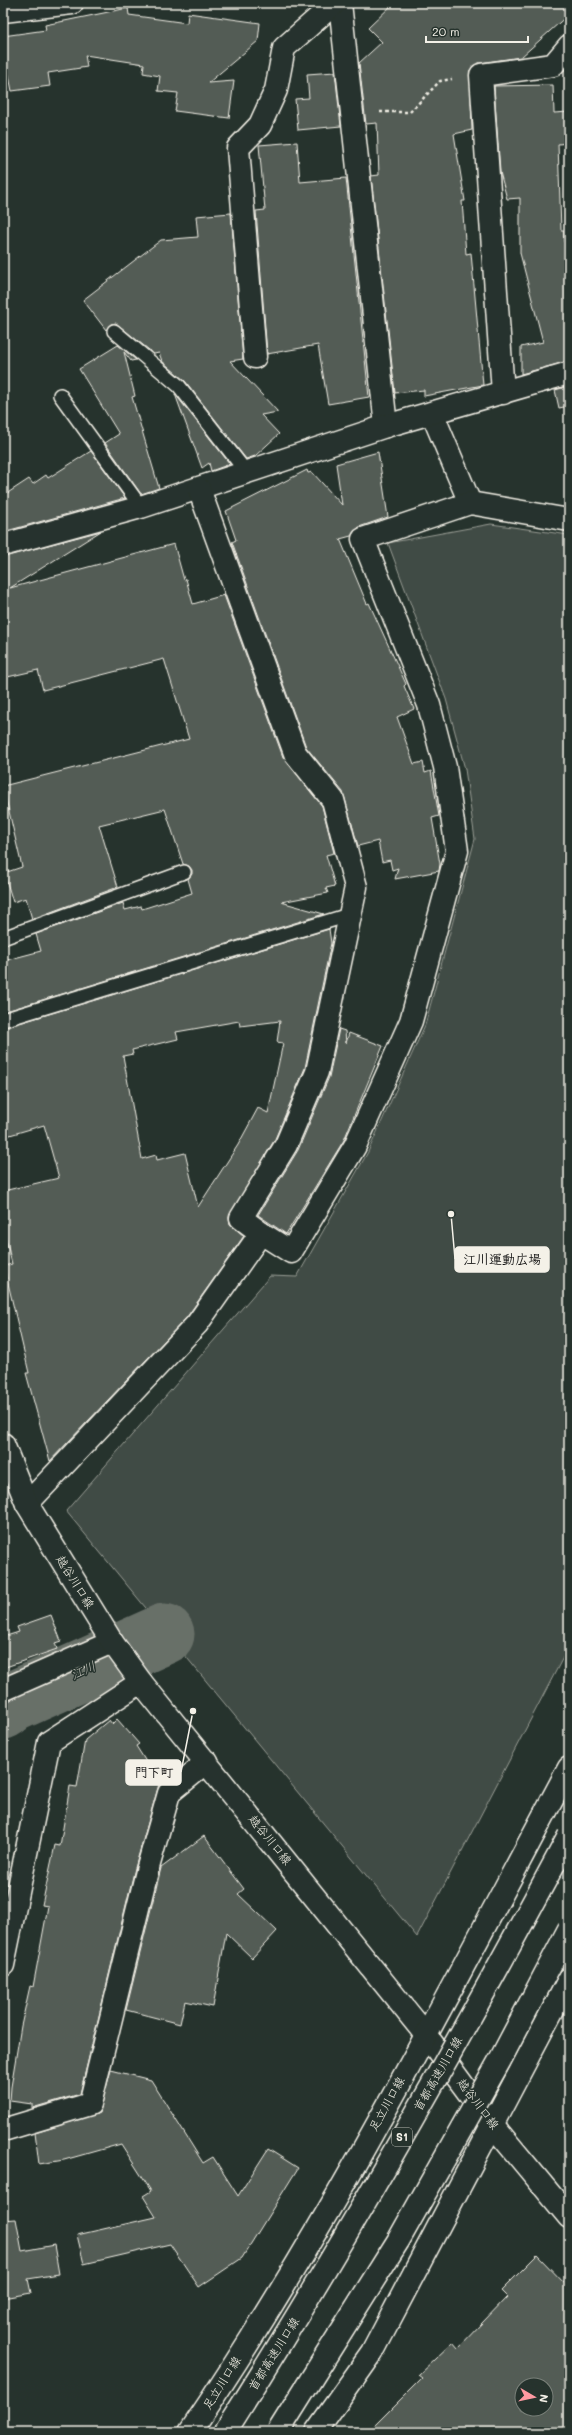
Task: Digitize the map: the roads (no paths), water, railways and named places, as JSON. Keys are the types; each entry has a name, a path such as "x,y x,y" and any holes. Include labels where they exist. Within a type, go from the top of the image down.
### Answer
{"main road":[{"path":"3,11 72,3"},
{"path":"254,357 238,148 260,125 276,90 284,48 335,3"},
{"path":"340,3 386,426"},
{"path":"503,393 481,76 553,64 569,46"},
{"path":"3,545 141,507 386,426 569,373"},
{"path":"432,413 470,503"},
{"path":"198,489 295,753 333,800 356,887 352,914 317,1072 286,1145 241,1218 291,1252 355,1146 411,1021 457,851 445,767 429,705 363,539 470,503 569,520"},
{"path":"27,1504 196,1324 261,1233"},
{"name":"越谷川口線","path":"3,1444 27,1504 112,1642 141,1682 426,2035 491,2123 569,2216"},
{"path":"3,1690 112,1642"},
{"path":"3,1965 50,1742 141,1682"},
{"path":"3,2130 90,2104 147,1871 169,1793 207,1762"},
{"name":"足立川口線","path":"190,2432 215,2395 328,2211 426,2035 569,1768"},
{"name":"首都高速川口線","path":"225,2432 294,2323 377,2182 501,1964 569,1836"},
{"path":"278,2432 398,2241 500,2060 569,1929"},
{"path":"316,2432 372,2353 491,2123 569,1979"}],"lane":[{"path":"114,331 179,386 247,473"},
{"path":"60,395 141,507"},
{"path":"3,938 184,872"},
{"path":"3,1020 352,914"}],"waterway":[{"name":"江川","path":"3,1709 12,1702 164,1634"}],"place":[{"name":"江川運動広場","path":"451,1214"},
{"name":"門下町","path":"193,1711"}]}
